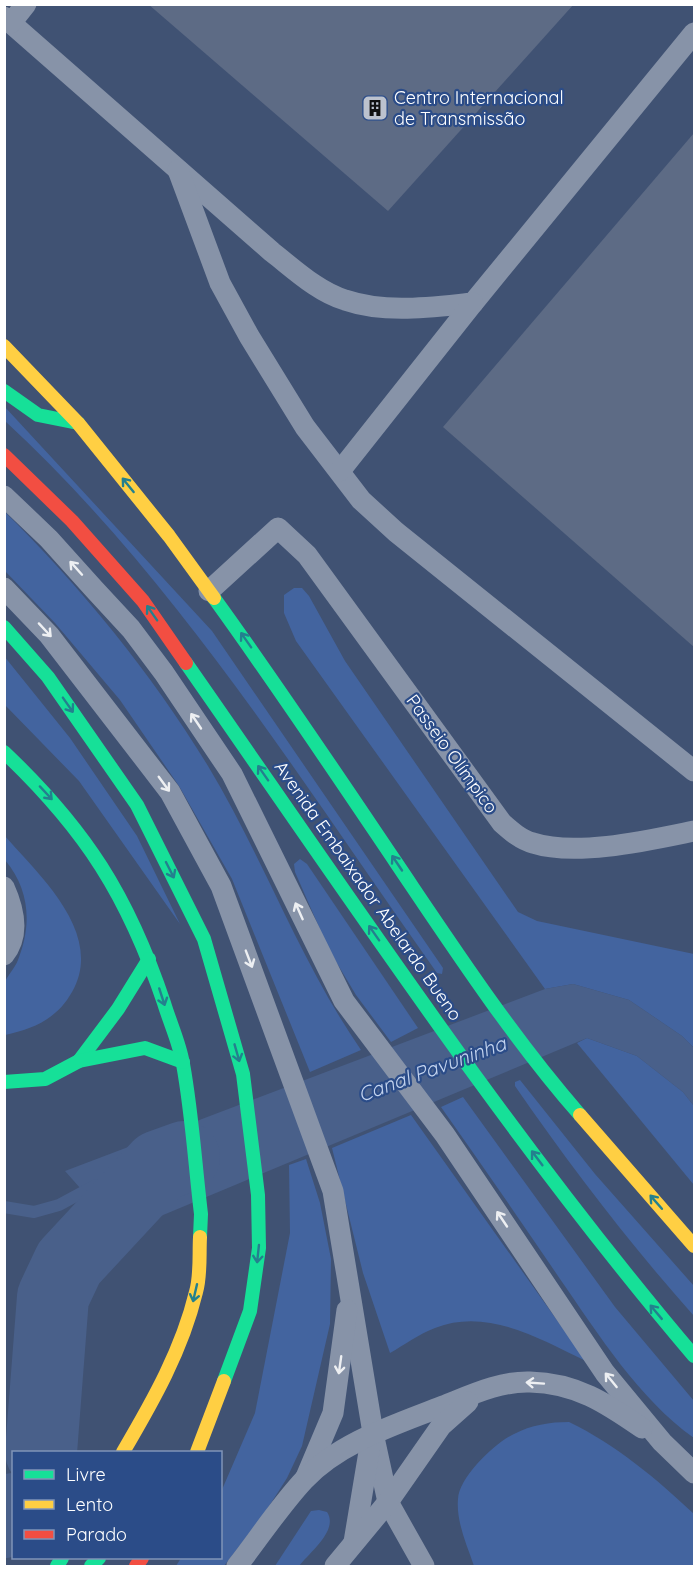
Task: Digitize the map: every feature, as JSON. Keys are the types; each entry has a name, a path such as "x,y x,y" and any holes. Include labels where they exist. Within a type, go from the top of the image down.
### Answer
{"main road":[{"name":"Avenida Embaixador Abelardo Bueno","path":"4,346 78,423 169,536 323,751 464,964 547,1077 694,1246"},
{"path":"4,391 32,414 45,419 78,423"},
{"name":"Avenida Embaixador Abelardo Bueno","path":"4,455 79,529 143,601 408,981 498,1105 614,1262 694,1356"},
{"path":"4,627 48,676 137,805 204,939 243,1074 258,1195 259,1248 250,1311 197,1451"},
{"path":"4,752 48,794 89,846 125,904 149,959 183,1062 201,1214 197,1290 178,1349 155,1397 124,1451"},
{"path":"79,1061 118,1009 149,959"},
{"path":"4,1082 45,1079 79,1061 145,1048 183,1062"}],"lane":[{"path":"26,4 8,20 272,252 318,286 345,300 380,306 420,308 473,303"},
{"path":"340,471 473,303 694,33"},
{"path":"177,167 220,282 305,427 361,500 396,532 694,771"},
{"path":"4,496 49,539 130,629 226,765 271,848 312,941 344,1001 445,1135 605,1373 662,1442 694,1473"},
{"name":"Passeio Olímpico","path":"209,591 278,528 307,555 502,823 516,835 531,843 574,850 694,831"},
{"path":"4,588 49,634 170,792 221,886 273,1022 333,1191 372,1433 388,1502 424,1566"},
{"path":"4,887 12,906 14,934 4,955"},
{"path":"305,1479 333,1413 350,1286"},
{"path":"237,1566 305,1479 341,1451 372,1433 494,1386 529,1382 562,1386 598,1398 662,1442"},
{"path":"335,1566 388,1502 441,1426 463,1406 494,1386"},
{"path":"354,1544 372,1433"}],"shaded area":[{"path":"4,406 212,631 443,968 442,974 437,973 235,685 182,615 67,483 5,421"},
{"path":"4,511 33,540 114,632 186,732 228,801 319,981 361,1050 310,1072 232,879 179,786 120,700 55,623 5,571"},
{"path":"294,588 302,588 309,596 345,661 518,912 537,921 694,954 694,1048 682,1036 629,1000 573,984 545,989 296,641 284,613 284,595"},
{"path":"4,656 70,738 137,836 180,924 79,781 5,705"},
{"path":"4,835 50,887 64,907 74,928 80,949 80,970 66,1001 52,1016 35,1026 5,1035 4,984 18,960 27,921 20,883 5,860"},
{"path":"300,859 307,864 418,1028 391,1042 356,995 329,950 295,872 294,864"},
{"path":"587,1038 637,1056 683,1092 694,1106 694,1185 577,1043"},
{"path":"520,1080 595,1174 694,1286 694,1316 624,1233 557,1146 515,1086 515,1082"},
{"path":"463,1097 615,1307 694,1401 694,1438 655,1405 621,1365 441,1107"},
{"path":"411,1115 586,1361 513,1328 474,1321 455,1322 435,1328 390,1353 363,1273 332,1148"},
{"path":"306,1159 320,1203 331,1259 330,1324 302,1446 287,1478 264,1514 224,1566 176,1566 180,1559 222,1559 222,1490 255,1413 290,1233 289,1165"},
{"path":"569,1422 603,1441 635,1463 694,1514 694,1566 474,1566 463,1533 458,1508 460,1490 464,1481 479,1462 506,1438 527,1428"},
{"path":"311,1511 327,1512 330,1519 322,1540 299,1566 275,1566"}],"water":[{"name":"Canal Pavuninha","path":"573,984 629,1000 682,1036 694,1048 694,1106 683,1092 637,1056 587,1038 120,1233 65,1171 545,989"}],"building":[{"name":"Centro Internacional de Transmissão","path":"148,4 574,4 388,211"},
{"path":"694,133 694,647 443,427"}],"waterway":[{"path":"41,1451 53,1297 69,1263 159,1166 184,1157"},
{"path":"4,1207 34,1212 59,1205 96,1185"},
{"path":"4,1522 12,1512"}],"traffic: fast":[{"path":"4,391 38,415 78,423"},
{"path":"214,598 284,697 440,929 531,1055 580,1115"},
{"path":"4,627 48,677 137,805 204,939 243,1074 258,1195 259,1248 250,1311 224,1381"},
{"path":"186,663 495,1103 626,1273 694,1356"},
{"path":"4,752 59,809 81,837 119,897 150,965 182,1056 201,1214 200,1237"},
{"path":"79,1061 118,1009 149,959"},
{"path":"4,1082 45,1079 79,1061 145,1048 183,1062"},
{"path":"57,1566 61,1559"},
{"path":"91,1566 98,1559"}],"traffic: slow":[{"path":"4,346 78,423 169,536 214,598"},
{"path":"580,1115 694,1246"},
{"path":"124,1451 156,1394 183,1334 198,1285 200,1237"},
{"path":"197,1451 224,1381"}],"traffic: jam":[{"path":"4,455 72,521 143,601 186,663"},
{"path":"136,1566 141,1559"}],"place":[{"name":"Centro Internacional de Transmissão","path":"375,108"}]}
